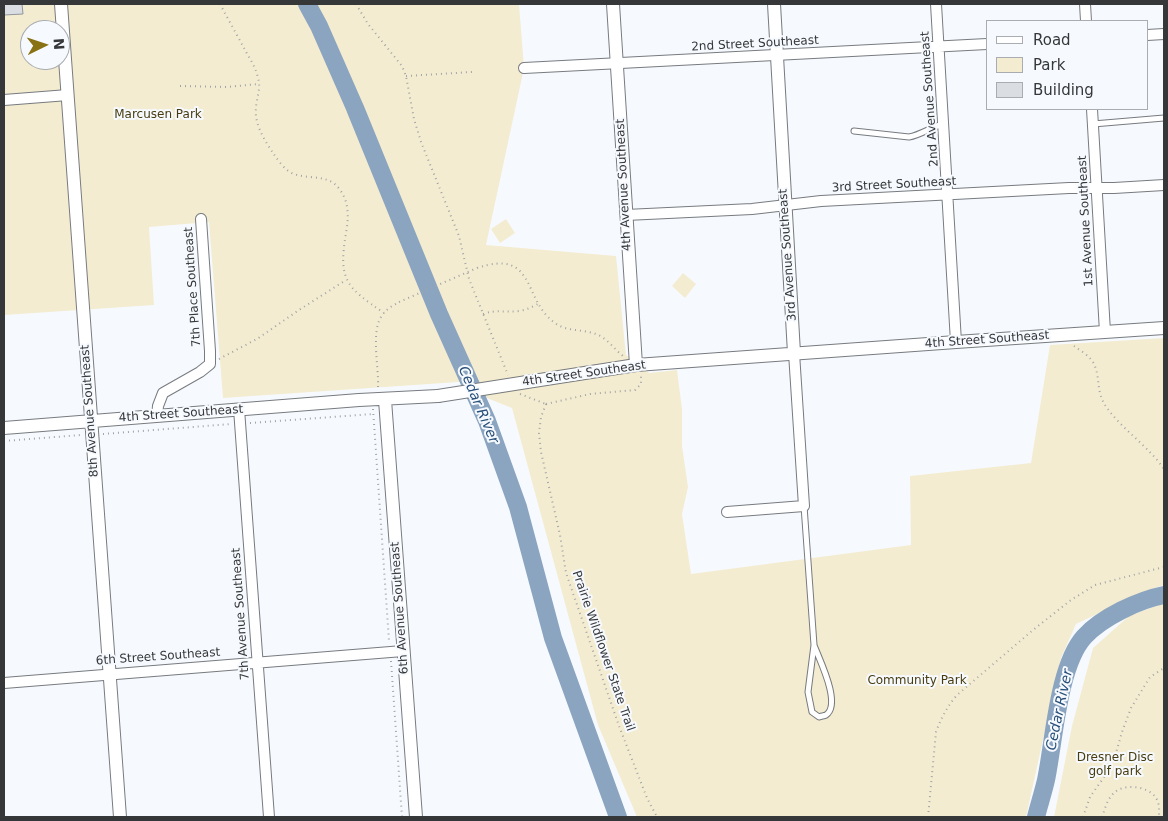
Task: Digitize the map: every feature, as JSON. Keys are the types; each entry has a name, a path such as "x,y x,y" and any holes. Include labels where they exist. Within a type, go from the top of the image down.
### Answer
{"street":[{"name":"8th Avenue Southeast","path":"61,4 120,817"},
{"name":"4th Avenue Southeast","path":"613,4 636,366"},
{"name":"3rd Avenue Southeast","path":"774,4 804,506"},
{"name":"2nd Avenue Southeast","path":"936,4 956,342"},
{"path":"1084,4 1086,20"},
{"path":"1148,35 1164,34"},
{"name":"2nd Street Southeast","path":"524,68 986,44"},
{"path":"4,100 68,95"},
{"name":"1st Avenue Southeast","path":"1092,110 1105,332"},
{"name":"3rd Street Southeast","path":"626,215 752,209 821,201 1164,185"},
{"name":"7th Place Southeast","path":"157,416 158,406 163,393 200,372 210,364 201,218"},
{"name":"4th Street Southeast","path":"4,428 239,409 438,396 636,366 794,353 1164,328"},
{"name":"6th Avenue Southeast","path":"380,400 416,817"},
{"name":"7th Avenue Southeast","path":"239,409 269,817"},
{"path":"728,512 804,506"},
{"name":"6th Street Southeast","path":"4,683 109,673 403,651"}],"lane":[{"path":"1093,124 1164,118"},
{"path":"854,131 909,137 944,124"},
{"path":"804,506 814,645 808,692 812,712 818,717 827,715 831,708 832,695 814,645"}],"path":[{"path":"220,4 253,66 259,84 256,122 282,165 294,174 322,177 338,188 344,198 348,215 342,263 346,280 365,300 384,313"},
{"path":"356,4 368,24 402,66 421,142 459,236 469,278 508,376"},
{"path":"406,76 472,72"},
{"path":"180,86 226,87 259,84"},
{"path":"402,817 373,414 380,400 377,329 380,319 384,313 399,302 477,268 494,263 513,266 520,270 538,304 556,324 595,334 605,339 636,366 641,376 641,384 635,390 597,393 546,404 516,391"},
{"path":"210,364 257,339 346,280"},
{"path":"483,314 498,310 517,312 538,304"},
{"path":"1064,334 1093,362 1100,398 1115,418 1164,469"},
{"name":"Prairie Wildflower State Trail","path":"546,404 541,417 539,433 541,452 560,535 566,573 619,726 647,798 657,817"},
{"path":"4,441 373,414"},
{"path":"928,817 936,732 946,708 957,695 1033,630 1071,600 1095,585 1164,567"},
{"path":"1083,817 1090,796 1114,760 1131,708 1150,678 1164,668"},
{"path":"1102,817 1110,797 1115,792 1131,787 1154,794 1158,800 1159,817"}],"green space":[{"name":"Community Park","path":"4,4 519,4 524,68 486,245 616,256 626,355 649,373 677,370 682,409 682,446 688,487 682,514 691,574 911,545 910,476 1031,463 1050,345 1164,338 1164,585 1146,591 1076,624 1061,658 1026,817 637,817 598,725 512,408 477,394 473,381 223,398 209,222 149,227 154,305 4,315"},
{"path":"506,219 515,233 500,243 491,229"},
{"path":"683,273 696,284 685,298 672,286"},
{"name":"Dresner Disc golf park","path":"1164,603 1164,817 1054,817 1072,726 1093,648 1129,616"}],"building":[{"path":"4,4 22,4 23,14 4,15"}],"waterway":[{"name":"Cedar River","path":"307,4 319,26 355,108 439,314 487,421 518,507 553,638 618,817"},
{"name":"Cedar River","path":"1036,817 1046,780 1058,705 1068,666 1075,650 1084,637 1111,616 1132,605 1164,595"}],"park label":[{"name":"Marcusen Park","path":"158,115"}]}
